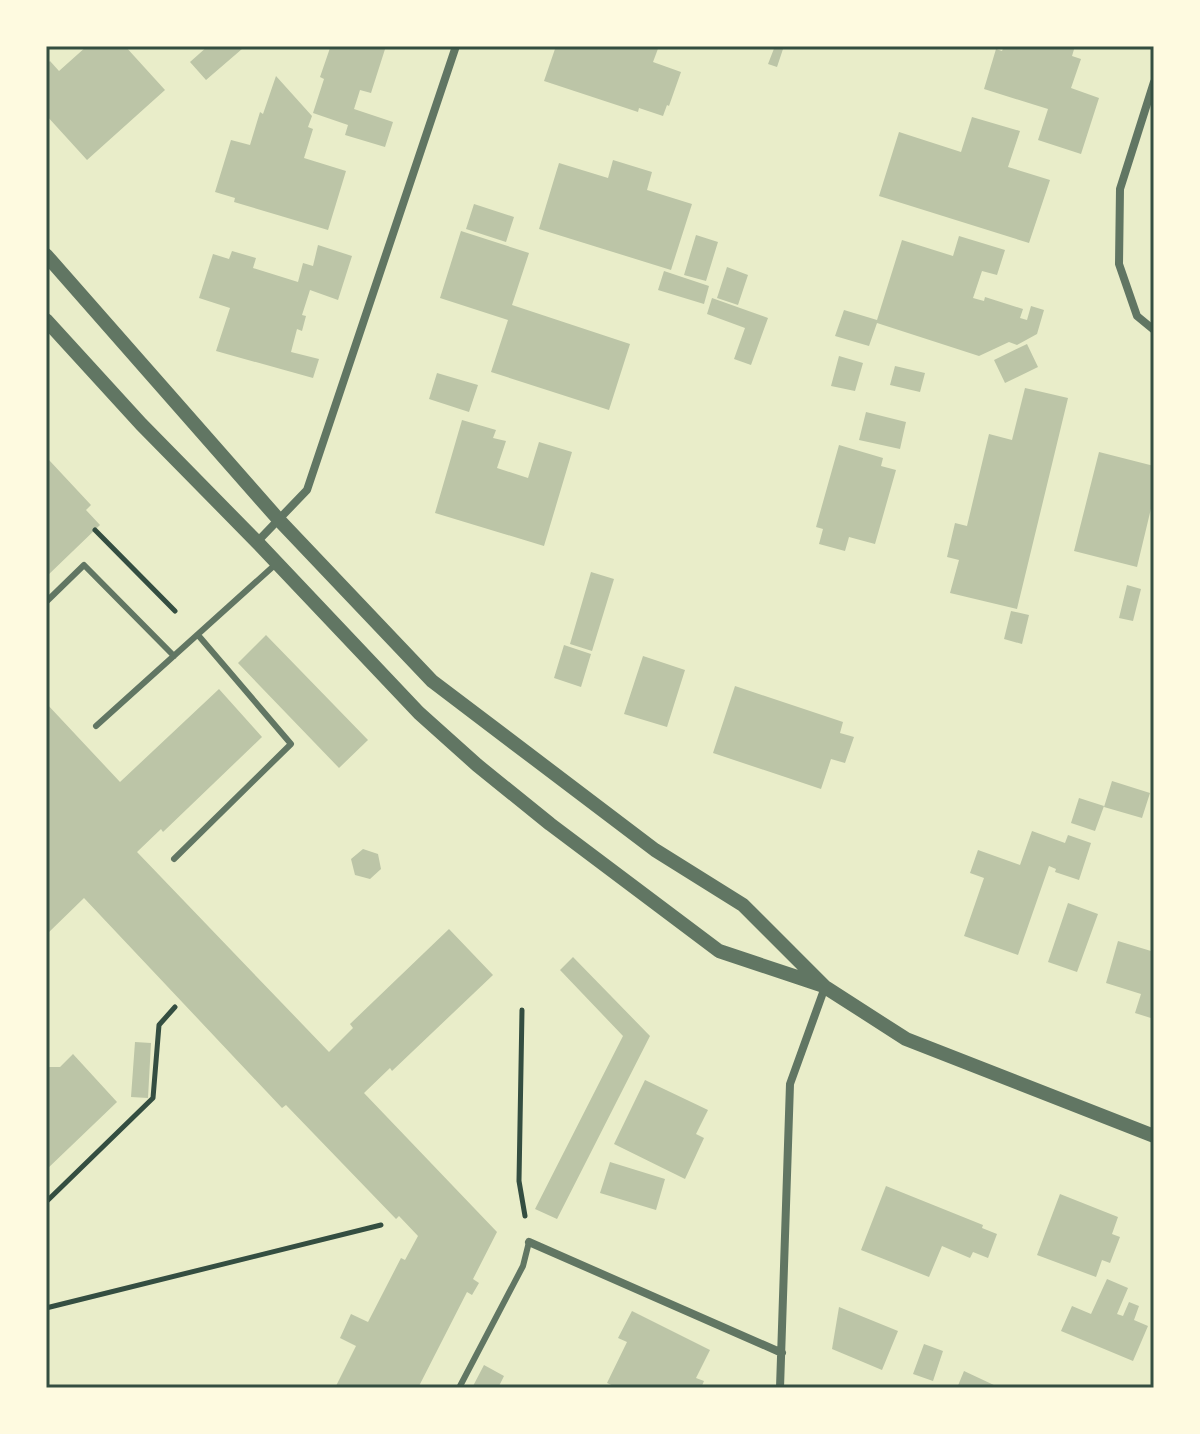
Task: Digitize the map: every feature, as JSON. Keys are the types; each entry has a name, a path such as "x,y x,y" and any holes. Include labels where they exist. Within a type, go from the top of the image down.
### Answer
{"street":[{"path":"257,542 307,490 456,46"},
{"path":"1154,82 1120,189 1119,264 1137,316 1154,330"},
{"path":"46,255 279,520 432,681 655,850 743,905 825,987 906,1039 1154,1136"},
{"path":"46,320 141,424 419,713 477,765 719,951 825,987"},
{"path":"780,1388 790,1084 825,987"},
{"path":"529,1242 782,1353"}],"lane":[{"path":"96,726 277,563"},
{"path":"46,602 84,565 174,656"},
{"path":"174,859 291,744 198,635"},
{"path":"459,1388 523,1266 529,1242"}],"path":[{"path":"95,530 198,635"},
{"path":"46,1202 153,1098 159,1025 175,1007"},
{"path":"522,1010 519,1181 529,1242"},
{"path":"46,1308 381,1225"}],"building":[{"path":"87,46 125,46 165,90 87,160 46,115 46,65 50,61 59,71"},
{"path":"208,46 240,46 242,49 206,80 190,62"},
{"path":"324,46 386,46 371,93 360,90 354,109 393,122 385,147 345,135 348,125 313,113 330,48"},
{"path":"556,46 659,46 653,62 681,72 669,106 663,116 639,108 638,112 544,81"},
{"path":"775,46 784,46 777,67 768,64"},
{"path":"1004,46 1075,46 1072,56 1081,59 1071,88 1099,98 1081,154 1038,140 1048,109 984,89 996,49 1002,51"},
{"path":"276,76 312,116 308,127 313,129 304,158 346,171 328,230 234,202 235,198 215,192 231,140 250,145"},
{"path":"972,117 1020,131 1008,167 1050,180 1029,243 879,196 899,132 961,152"},
{"path":"613,160 652,172 647,190 692,204 671,270 539,229 559,163 608,178"},
{"path":"474,204 514,217 506,242 466,229"},
{"path":"461,231 529,253 512,305 630,344 609,410 491,372 508,320 440,298"},
{"path":"696,235 718,242 706,281 684,275"},
{"path":"959,236 1005,250 997,275 982,271 973,298 984,301 985,297 1023,309 1020,318 1027,320 1031,306 1044,310 1037,334 1017,345 1009,342 979,356 877,323 869,346 835,336 844,310 877,320 902,240 953,256"},
{"path":"318,245 352,256 338,300 310,290 302,315 306,316 302,331 297,329 291,352 319,359 313,378 216,351 230,308 199,298 213,254 229,259 232,251 256,258 253,268 298,282 303,263 313,266"},
{"path":"727,267 748,275 738,305 717,298"},
{"path":"664,271 709,286 704,304 658,290"},
{"path":"712,298 768,318 751,365 734,359 745,328 707,314"},
{"path":"1027,344 1038,367 1005,383 994,360"},
{"path":"839,356 863,363 855,391 831,386"},
{"path":"895,366 925,373 920,392 890,385"},
{"path":"437,373 478,385 469,412 429,399"},
{"path":"1025,388 1068,398 1017,609 950,593 959,560 947,557 955,523 967,526 989,434 1012,440"},
{"path":"866,412 906,422 900,449 859,440"},
{"path":"462,420 496,430 493,438 506,441 497,468 528,478 539,442 572,452 544,546 435,513"},
{"path":"839,445 883,458 881,466 896,470 875,544 849,537 845,551 819,544 823,529 816,527"},
{"path":"1099,452 1154,466 1154,496 1137,567 1074,551"},
{"path":"49,460 91,505 86,510 100,525 46,577 46,463"},
{"path":"591,572 614,579 592,651 570,644"},
{"path":"1127,585 1141,589 1133,621 1119,618"},
{"path":"1011,611 1029,615 1022,644 1004,639"},
{"path":"266,635 368,740 339,768 238,663"},
{"path":"564,645 591,654 581,687 554,678"},
{"path":"643,656 685,670 667,727 624,714"},
{"path":"735,686 843,722 840,733 854,737 845,763 831,759 821,789 713,753"},
{"path":"219,689 262,737 163,832 161,829 137,852 329,1052 353,1028 350,1024 449,929 493,975 392,1071 390,1068 364,1093 497,1232 473,1279 479,1283 472,1295 467,1292 418,1388 335,1388 356,1346 340,1338 351,1314 368,1322 401,1258 405,1260 418,1236 399,1216 396,1219 286,1105 282,1108 84,898 46,935 46,703 120,782"},
{"path":"1112,781 1150,793 1142,818 1104,807"},
{"path":"1079,798 1104,806 1095,831 1071,823"},
{"path":"1032,831 1065,843 1068,835 1091,843 1079,880 1055,872 1056,869 1049,866 1018,955 964,936 984,878 970,873 978,850 1020,865"},
{"path":"363,849 378,854 381,869 370,879 355,875 351,859"},
{"path":"1068,903 1098,914 1077,972 1048,962"},
{"path":"1118,941 1151,951 1154,944 1154,1019 1135,1013 1141,994 1106,983"},
{"path":"573,957 650,1036 557,1219 535,1209 623,1036 560,970"},
{"path":"135,1042 151,1043 148,1098 131,1097"},
{"path":"73,1054 117,1102 46,1170 46,1067 60,1067"},
{"path":"645,1080 708,1110 696,1134 704,1138 685,1179 614,1144"},
{"path":"610,1162 665,1179 656,1210 600,1193"},
{"path":"886,1186 983,1225 982,1228 997,1234 988,1258 973,1252 970,1258 942,1246 929,1277 861,1250"},
{"path":"1060,1194 1118,1217 1112,1234 1120,1237 1110,1263 1102,1260 1096,1277 1037,1255"},
{"path":"1107,1279 1128,1288 1117,1314 1123,1316 1129,1302 1139,1306 1134,1320 1148,1326 1133,1361 1061,1331 1072,1306 1091,1314"},
{"path":"839,1307 898,1331 882,1370 832,1349"},
{"path":"632,1311 710,1350 696,1378 704,1381 701,1388 618,1388 607,1383 627,1342 618,1338"},
{"path":"924,1344 943,1351 933,1381 913,1374"},
{"path":"484,1365 504,1376 498,1388 472,1388"},
{"path":"964,1371 996,1386 995,1388 957,1388"}]}
